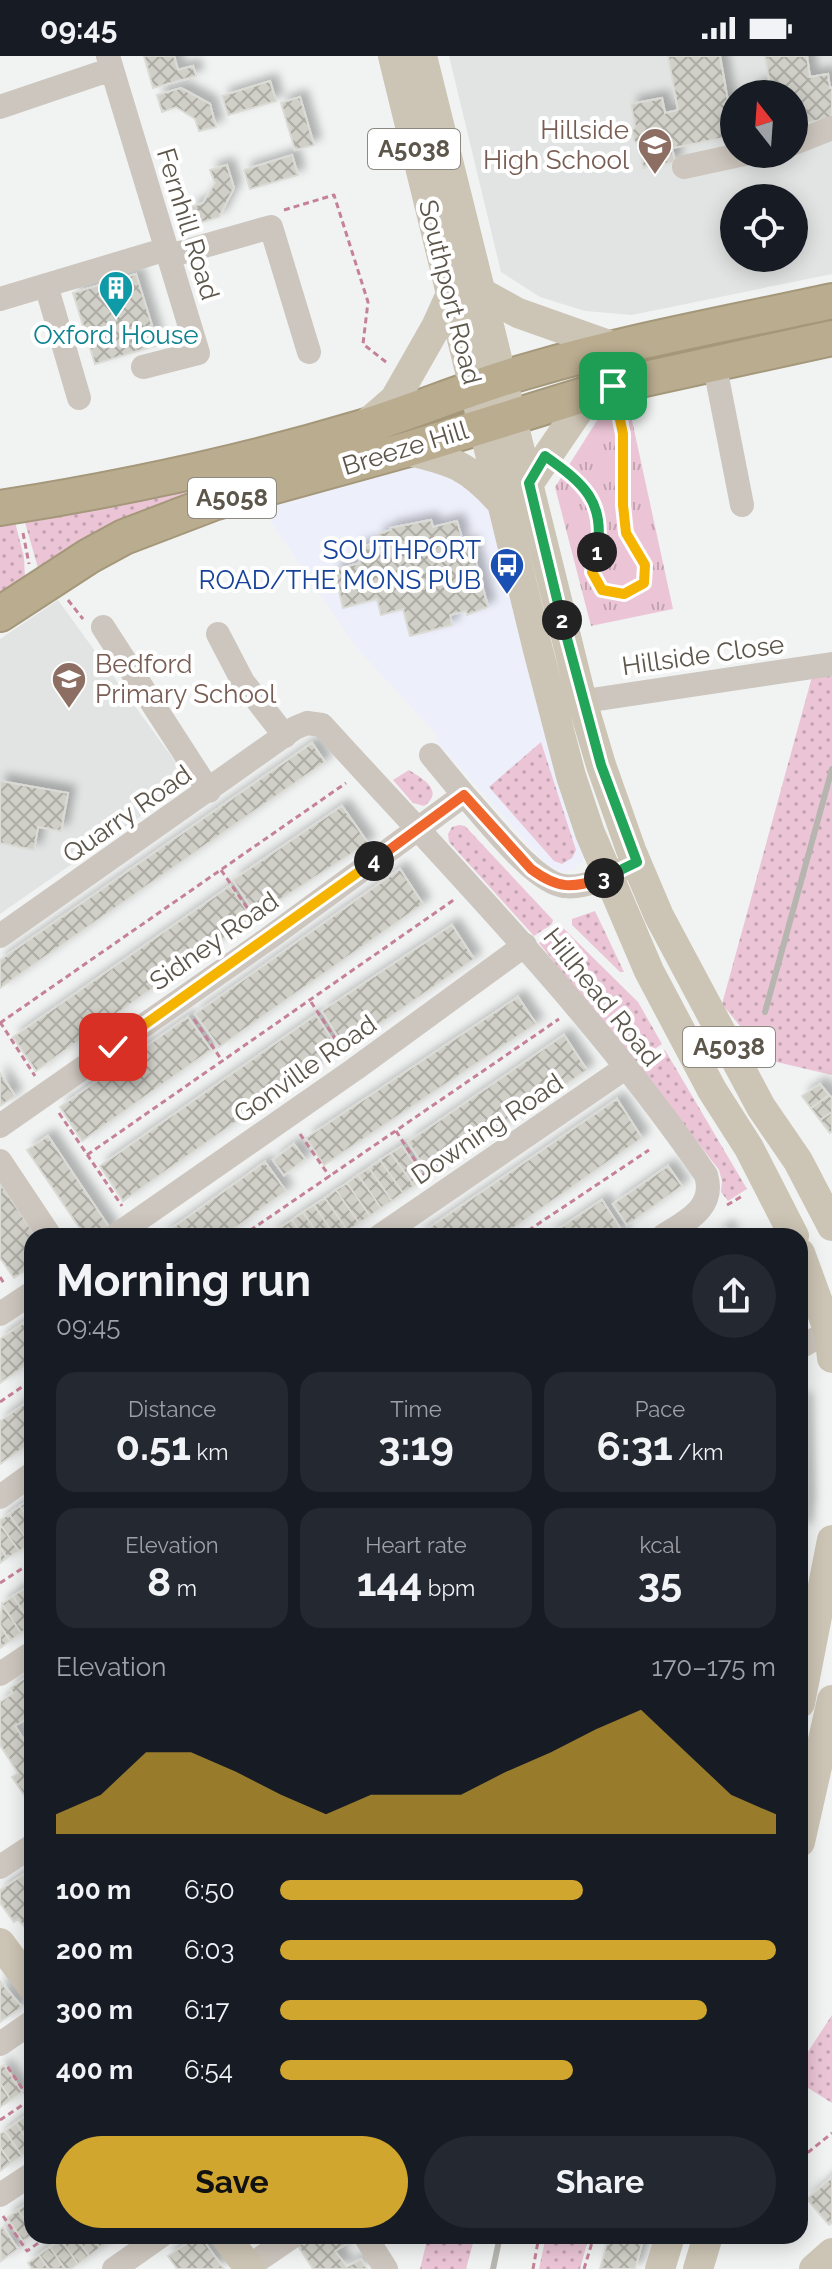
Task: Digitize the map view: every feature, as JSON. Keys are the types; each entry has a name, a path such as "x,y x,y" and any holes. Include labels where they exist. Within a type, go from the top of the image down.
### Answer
{"highway":[{"name":"Breeze Hill","path":"8,507 141,482 302,444 362,427 488,383 614,347 832,301"},
{"name":"Breeze Hill","path":"0,614 89,556 162,521 213,503 405,450 602,389 832,338"}],"main road":[{"name":"Southport Road","path":"393,56 451,294 488,383 498,420 529,483 567,704 571,776 590,833 649,971 712,1090 749,1148 790,1228"},
{"name":"Southport Road","path":"422,56 482,293 488,383"},
{"path":"482,293 518,313 614,347"},
{"path":"362,427 395,399 451,294"},
{"path":"529,483 545,456 602,389"},
{"name":"Southport Road","path":"498,420 503,504 567,704 601,765 637,862 689,976 761,1107 798,1161 832,1226"},
{"path":"405,450 439,458 466,469 480,478 503,504"},
{"path":"808,1275 831,1340"},
{"path":"808,1658 832,1540"},
{"path":"808,1806 832,1700"},
{"path":"0,1943 24,1975"},
{"path":"231,2244 249,2268"},
{"path":"660,2269 668,2244"},
{"path":"698,2269 706,2244"},
{"path":"814,2269 832,2253"}],"street":[{"path":"0,107 110,63"},
{"name":"Fernhill Road","path":"110,63 198,353 143,367"},
{"path":"808,137 832,128"},
{"path":"684,167 720,159"},
{"path":"0,299 271,227 309,352"},
{"path":"46,285 79,398"},
{"path":"714,362 742,505"},
{"path":"103,627 209,791"},
{"path":"218,634 243,682 285,736"},
{"name":"Hillside Close","path":"567,704 832,664"},
{"name":"Hillhead Road","path":"285,736 307,723 322,725 525,945 625,1068 706,1175 708,1191 701,1209"},
{"name":"Quarry Road","path":"0,936 285,736"},
{"name":"Hillhead Road","path":"431,755 531,869 544,879 565,886 578,886 609,877 637,862"},
{"path":"420,828 464,795"},
{"name":"Sidney Road","path":"0,1126 420,828"},
{"name":"Gonville Road","path":"127,1228 355,1069 525,945"},
{"name":"Downing Road","path":"392,1228 625,1068"},
{"path":"0,1161 45,1228"},
{"path":"674,1228 701,1209"},
{"path":"0,1314 24,1298"},
{"path":"808,1345 831,1340"},
{"path":"0,1497 24,1480"},
{"path":"0,1674 24,1658"},
{"path":"0,1867 24,1851"},
{"path":"0,2044 24,2028"},
{"path":"0,2195 24,2179"},
{"path":"114,2269 150,2244"},
{"path":"249,2268 282,2244"},
{"path":"370,2244 386,2269"}],"path":[{"path":"263,230 268,215 334,195 368,302 363,344"},
{"path":"545,456 575,478 593,499 601,531 592,572 602,590 624,594 644,583 645,565 626,533 623,434 602,389"},
{"path":"8,507 31,571 50,601 65,596 81,618 103,627"},
{"path":"123,1228 87,1155 0,1023 364,771"},
{"path":"221,870 269,938"},
{"path":"87,1155 473,887"},
{"path":"180,1000 223,1062"},
{"path":"311,1002 355,1069"},
{"path":"254,1228 576,1008"},
{"path":"288,1116 330,1177"},
{"path":"396,1131 438,1196"},
{"path":"532,1228 649,1150"},
{"path":"701,1209 723,1208 765,1181"},
{"path":"0,1402 24,1386"},
{"path":"0,1583 24,1567"},
{"path":"0,2056 24,2089"},
{"path":"0,2120 24,2104"},
{"path":"808,2152 832,2133"},
{"path":"0,2212 27,2251 37,2244"},
{"path":"533,2269 538,2244"},
{"path":"584,2269 592,2244"}],"shaded area":[{"name":"Hillside High School","path":"449,56 832,56 832,274 632,315 585,311 540,297 501,272"},
{"path":"413,461 485,492 585,850 583,861 573,870 562,872 547,865 435,740 438,736 356,647 258,503"},
{"name":"Bedford Primary School","path":"58,600 190,782 0,914 0,639"}],"green space":[{"path":"628,402 673,609 591,626 555,487 605,408"},
{"path":"270,470 110,526 38,568 24,519"},
{"path":"15,522 24,557 25,579 0,596 0,523"},
{"path":"813,673 832,675 832,1075 768,1060 722,1004"},
{"path":"541,742 576,850 572,858 562,864 554,861 489,787"},
{"path":"409,770 432,790 430,801 424,806 413,803 393,780"},
{"path":"465,826 553,920 552,924 534,936 449,842 448,834 452,827"},
{"path":"595,911 624,972 620,972 572,925 572,919"},
{"path":"561,926 638,1002 662,1044 634,1063 539,943"},
{"path":"665,1050 747,1189 728,1201 721,1192 719,1170 639,1067"},
{"path":"832,2015 832,2103 808,2088 808,2052"},
{"path":"426,2244 473,2244 466,2269 420,2269"},
{"path":"544,2244 587,2244 580,2269 539,2269"}],"building":[{"path":"144,56 174,56 178,70 193,66 196,76 153,88"},
{"path":"668,56 720,56 724,80 720,80 720,139 672,148 675,162 643,168 639,145 634,141 632,131 635,126 631,104 662,98 665,113 678,110"},
{"path":"765,56 807,56 810,77 828,74 832,87 832,118 808,122 808,80 769,80"},
{"path":"270,81 276,101 228,115 222,96"},
{"path":"181,88 210,104 216,127 199,131 195,119 176,107 162,112 157,95"},
{"path":"300,97 314,145 295,150 281,103"},
{"path":"292,155 298,175 250,189 244,170"},
{"path":"227,165 234,188 219,217 196,224 191,207 203,203 215,183 210,170"},
{"name":"Oxford House","path":"136,274 158,345 95,364 73,293"},
{"path":"431,520 433,527 457,521 462,538 458,539 460,546 471,543 488,607 467,615 466,611 450,615 452,625 410,636 403,609 381,615 377,599 343,608 334,570 360,563 356,548 380,542 378,534 390,528"},
{"path":"312,743 325,762 0,988 0,960"},
{"path":"0,781 68,793 61,831 38,827 34,850 0,843"},
{"path":"342,806 368,843 256,915 233,880"},
{"path":"400,869 423,904 219,1047 195,1014"},
{"path":"230,886 252,918 36,1071 13,1037"},
{"path":"452,925 474,959 345,1048 322,1011"},
{"path":"518,997 536,1024 324,1165 306,1138"},
{"path":"316,1015 339,1050 123,1201 100,1166"},
{"path":"188,1017 211,1050 82,1141 60,1107"},
{"path":"564,1035 587,1070 430,1176 408,1142"},
{"path":"0,1073 15,1096 0,1106"},
{"path":"820,1084 829,1095 811,1108 802,1096"},
{"path":"829,1095 832,1098 832,1112 820,1120 811,1108"},
{"path":"617,1099 642,1138 513,1228 429,1228"},
{"path":"832,1112 832,1131 830,1133 820,1120"},
{"path":"48,1136 110,1228 80,1228 27,1150"},
{"path":"294,1144 305,1159 284,1175 273,1160"},
{"path":"402,1146 425,1179 414,1186 391,1153"},
{"path":"391,1153 414,1186 403,1193 380,1160"},
{"path":"380,1160 403,1193 392,1201 369,1168"},
{"path":"265,1162 286,1191 235,1228 172,1228"},
{"path":"668,1166 682,1186 627,1225 613,1204"},
{"path":"369,1168 392,1201 381,1208 358,1175"},
{"path":"358,1175 381,1208 370,1216 347,1183"},
{"path":"0,1183 31,1228 24,1228 24,1271 14,1278 0,1258"},
{"path":"347,1183 370,1216 359,1223 336,1190"},
{"path":"336,1190 359,1223 346,1228 325,1198"},
{"path":"325,1198 346,1228 330,1228 314,1205"},
{"path":"602,1200 620,1228 560,1228"},
{"path":"314,1205 330,1228 314,1228 303,1212"},
{"path":"303,1212 314,1228 298,1228 292,1220"},
{"path":"292,1220 298,1228 282,1228"},
{"path":"24,1323 24,1366 0,1383 0,1339"},
{"path":"24,1404 24,1448 0,1464 0,1421"},
{"path":"20,1506 24,1512 24,1535 9,1514"},
{"path":"9,1514 24,1535 24,1548 19,1551 0,1520"},
{"path":"0,1524 19,1551 7,1558 0,1547"},
{"path":"0,1547 7,1558 0,1563"},
{"path":"24,1589 24,1613 13,1596"},
{"path":"13,1596 24,1613 24,1631 21,1633 2,1604"},
{"path":"2,1604 21,1633 10,1641 0,1625"},
{"path":"0,1625 10,1641 0,1648"},
{"path":"24,1679 24,1720 15,1726 24,1740 24,1795 12,1777 18,1773 0,1745 0,1702 13,1693 10,1688"},
{"path":"24,1874 24,1926 18,1919 14,1922 0,1903 0,1890"},
{"path":"0,1981 22,2007 0,2022"},
{"path":"4,2065 22,2092 11,2100 0,2083 0,2068"},
{"path":"0,2083 11,2100 0,2107"},
{"path":"24,2117 24,2135 16,2123"},
{"path":"16,2123 24,2135 22,2156 5,2131"},
{"path":"5,2131 22,2156 11,2163 0,2147 0,2134"},
{"path":"0,2147 11,2163 0,2171"},
{"path":"832,2177 832,2223 829,2225 808,2198"},
{"path":"18,2210 24,2219 24,2240 23,2241 7,2218"},
{"path":"3,2227 18,2249 1,2261 0,2230"},
{"path":"64,2244 81,2244 89,2256 78,2264"},
{"path":"64,2244 78,2264 65,2269 50,2247"},
{"path":"81,2244 97,2244 100,2248 89,2256"},
{"path":"186,2244 206,2244 224,2269 177,2269 168,2256"},
{"path":"297,2244 347,2244 335,2251 347,2267 361,2259 367,2269 313,2269"},
{"path":"607,2244 642,2244 635,2269 600,2269"},
{"path":"50,2247 65,2269 49,2269 39,2255"},
{"path":"39,2255 49,2269 32,2269 28,2263"}],"railway":[{"path":"765,1012 832,769"},
{"path":"493,2269 498,2244"}],"place":[{"name":"Hillside High School","path":"655,176"},
{"name":"Oxford House","path":"116,319"},
{"name":"SOUTHPORT ROAD/THE MONS PUB","path":"507,596"},
{"name":"Bedford Primary School","path":"69,710"}],"route":[{"path":"113,1047 269,938 464,795 531,869 554,884 578,886 609,877 637,862 601,765 582,701 529,483 545,456 575,478 593,499 601,531 592,572 602,590 624,594 644,583 645,565 626,533 623,434 613,386"}]}
